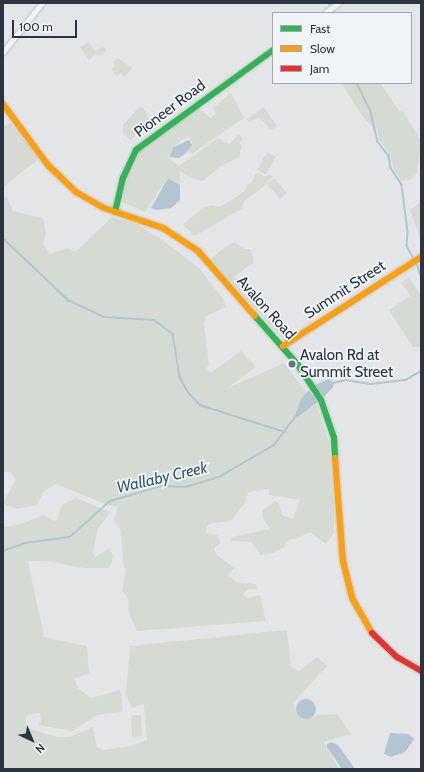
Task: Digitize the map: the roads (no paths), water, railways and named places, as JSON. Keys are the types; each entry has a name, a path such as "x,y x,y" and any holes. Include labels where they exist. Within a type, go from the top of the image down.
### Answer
{"street":[{"path":"3,52 42,3"},
{"path":"326,12 339,3"},
{"name":"Pioneer Road","path":"115,210 123,178 136,150 272,51"},
{"path":"3,104 48,165 67,186 86,200 115,210"},
{"name":"Avalon Road","path":"115,210 147,218 198,251 283,346 316,392 321,400 334,438 343,561 352,598 365,624 379,642 397,658 421,671"},
{"name":"Summit Street","path":"283,346 421,256"}],"water":[{"path":"189,140 192,145 186,153 179,158 169,157 174,147"},
{"path":"168,178 180,185 180,200 171,208 157,210 151,208"},
{"path":"329,379 334,383 333,387 323,398 299,416 294,417 301,399 309,390 312,395 318,389 315,385"},
{"path":"302,699 310,699 316,705 316,713 310,719 302,719 296,713 296,705"},
{"path":"390,733 408,734 414,739 405,752 391,757 384,754"},
{"path":"331,742 338,745 355,769 342,769 327,747 327,744"}],"waterway":[{"path":"357,84 371,112 378,142 389,156 391,168 402,185 408,232 407,246 413,257"},
{"path":"3,238 68,300 104,317 154,320 173,334 180,377 188,392 200,405 285,432"},
{"path":"417,263 421,276"},
{"name":"Wallaby Creek","path":"333,383 346,380 371,384 406,380 421,371"},
{"name":"Wallaby Creek","path":"3,551 25,543 70,537 110,501 162,486 186,487 221,476 274,445 295,417"}],"place":[{"name":"Avalon Rd at Summit Street","path":"292,364"}]}
